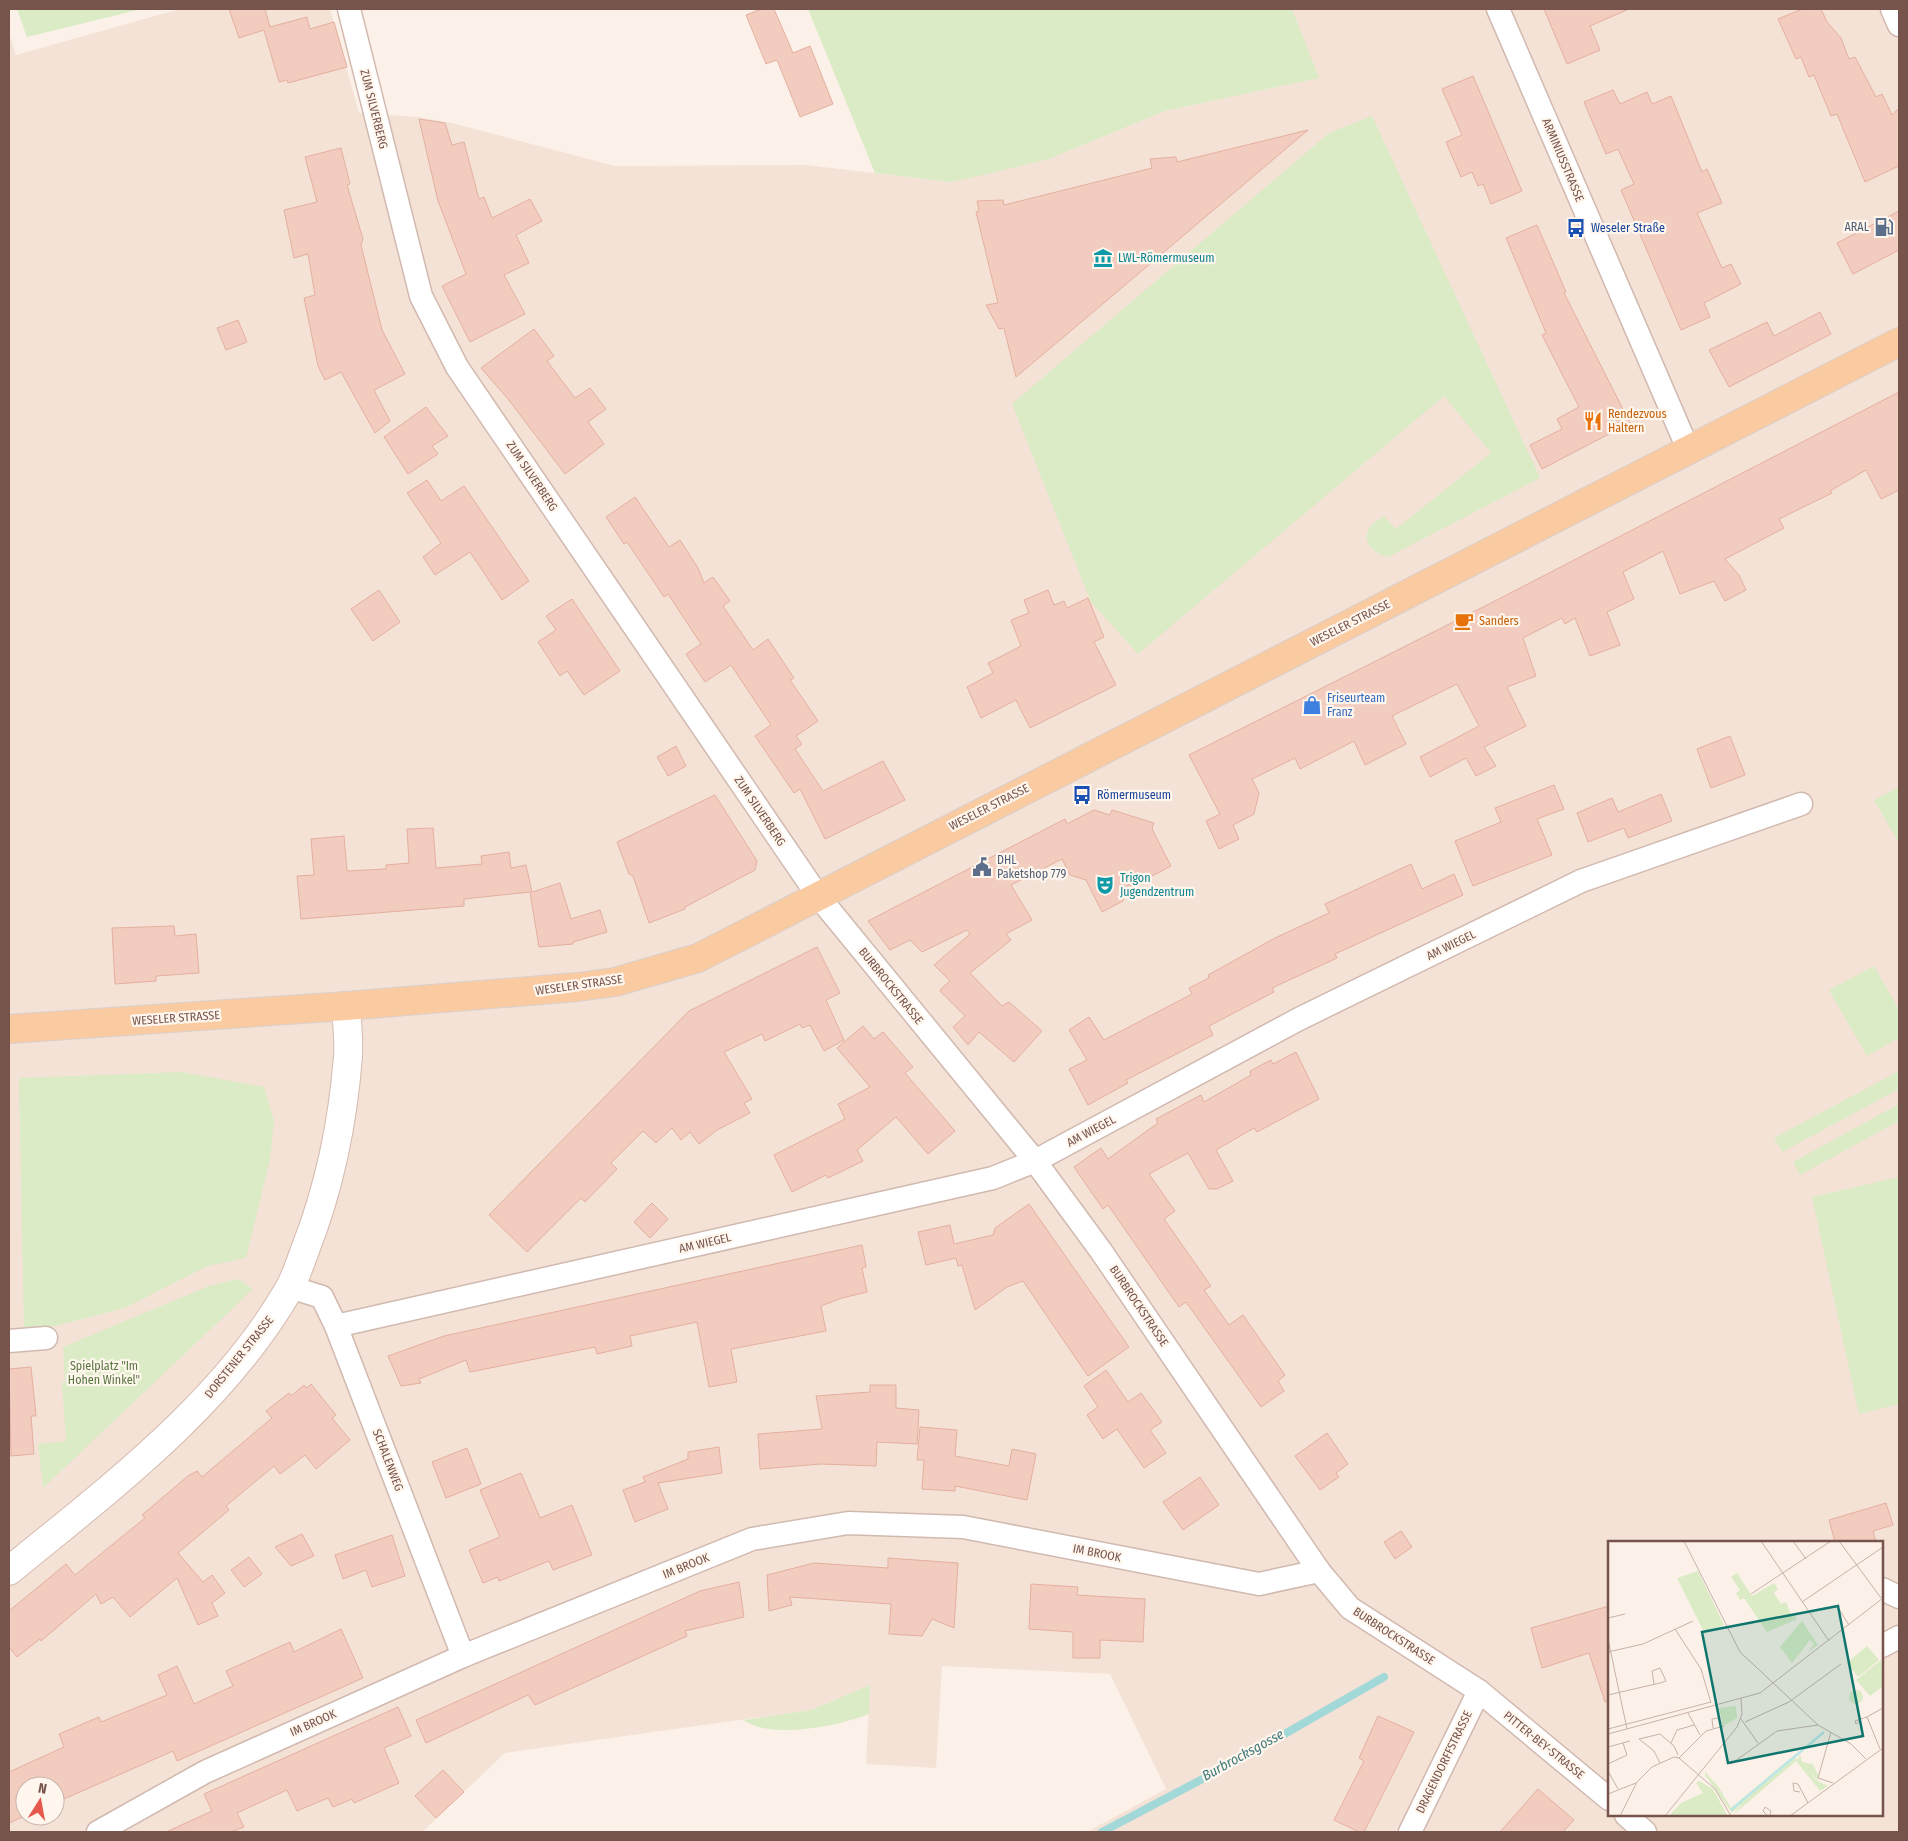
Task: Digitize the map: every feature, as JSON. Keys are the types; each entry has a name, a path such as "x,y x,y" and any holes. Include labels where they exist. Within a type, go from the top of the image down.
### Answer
{"main road":[{"name":"WESELER STRASSE","path":"9,1029 346,1006 578,987 615,982 698,958 1899,342"},
{"name":"DORSTENER STRASSE","path":"9,1571 166,1438 219,1385 267,1325 290,1287 317,1218 338,1130 348,1054 346,1006"}],"street":[{"name":"ZUM SILVERBERG","path":"349,9 421,296 457,367 818,896"},
{"name":"ARMINIUSSTRASSE","path":"1498,9 1688,449"},
{"path":"1892,9 1899,25"},
{"name":"AM WIEGEL","path":"336,1326 993,1178 1035,1161 1299,1019 1581,881 1801,804"},
{"name":"BURBROCKSTRASSE","path":"818,896 1035,1161 1101,1252 1319,1571 1350,1608 1479,1691"},
{"name":"SCHALENWEG","path":"290,1287 322,1297 336,1326 463,1656"},
{"path":"9,1341 46,1338"},
{"name":"IM BROOK","path":"98,1832 205,1772 463,1656 752,1539 848,1523 964,1527 1259,1584 1319,1571"},
{"path":"1883,1589 1899,1597"},
{"path":"1883,1645 1899,1637"},
{"name":"PITTER-BEY-STRASSE","path":"1479,1691 1608,1798"},
{"name":"DRAGENDORFFSTRASSE","path":"1410,1832 1479,1691"},
{"path":"1627,1816 1645,1832"}],"shaded area":[{"path":"180,9 330,9 359,113 417,117 452,123 615,166 806,165 950,182 1049,159 1165,111 1318,78 1292,9 1899,9 1899,1832 1087,1832 1166,1789 1110,1674 942,1666 936,1768 866,1764 870,1685 811,1710 505,1753 422,1832 9,1832 9,33 16,55"}],"green space":[{"path":"17,9 142,9 27,37"},
{"path":"808,9 1292,9 1319,78 1165,111 1049,159 970,178 950,182 875,173"},
{"path":"1372,116 1540,478 1388,557 1373,550 1367,542 1367,537 1374,523 1384,516 1396,529 1491,453 1444,396 1138,654 1091,602 1012,404 1329,133"},
{"path":"1899,787 1899,843 1874,800"},
{"path":"1874,966 1899,1010 1899,1038 1867,1056 1829,990"},
{"path":"1899,1071 1899,1089 1782,1152 1774,1138"},
{"path":"182,1072 264,1087 274,1121 270,1159 246,1258 207,1266 125,1308 24,1334 19,1078"},
{"path":"1899,1104 1899,1121 1800,1175 1793,1162"},
{"path":"1899,1177 1899,1404 1859,1414 1812,1197"},
{"name":"Spielplatz \"Im Hohen Winkel\"","path":"238,1279 253,1289 43,1488 38,1444 66,1441 62,1383 65,1382 63,1347 209,1286"},
{"path":"870,1685 869,1714 856,1719 805,1729 787,1730 755,1726 743,1720 811,1710"}],"building":[{"path":"229,9 265,9 270,27 307,17 310,29 334,22 347,67 288,83 287,80 279,82 264,30 239,38"},
{"path":"761,9 774,9 793,53 810,46 833,104 800,117 777,60 766,64 746,15"},
{"path":"1544,9 1629,9 1590,26 1600,50 1567,64"},
{"path":"1802,9 1821,9 1827,22 1841,38 1849,59 1855,57 1876,97 1882,94 1892,115 1899,108 1899,166 1865,182 1837,114 1831,116 1814,75 1809,77 1801,57 1796,59 1778,19"},
{"path":"1473,76 1522,191 1491,204 1483,184 1478,186 1472,172 1461,177 1446,142 1462,135 1442,89"},
{"path":"1613,90 1620,104 1647,92 1652,104 1671,96 1702,172 1707,169 1722,203 1697,213 1722,268 1731,264 1741,284 1704,303 1710,317 1681,330 1621,190 1634,184 1618,149 1606,154 1584,102"},
{"path":"419,119 445,123 452,145 464,142 479,199 484,197 492,218 530,199 542,221 516,235 529,263 504,275 525,314 470,342 442,286 466,274 438,201"},
{"path":"1308,130 1016,377 1004,328 999,329 986,305 998,303 976,212 979,211 977,201 1003,200 1004,205 1152,168 1150,159 1176,157 1177,162"},
{"path":"341,148 350,184 347,185 363,239 361,245 382,330 405,374 374,390 390,421 375,433 341,372 325,380 318,366 304,298 315,295 308,254 294,258 284,210 317,202 305,157"},
{"name":"ARAL","path":"1899,211 1899,250 1853,274 1837,243"},
{"path":"1537,225 1566,292 1564,293 1630,423 1542,469 1530,445 1562,429 1557,419 1579,407 1542,335 1546,333 1506,238"},
{"path":"1820,312 1831,334 1729,387 1709,350 1767,322 1774,336"},
{"path":"238,320 247,342 226,350 217,328"},
{"path":"534,329 554,356 547,361 575,398 590,388 606,409 588,422 604,444 565,474 508,399 481,368"},
{"path":"1899,392 1899,490 1881,499 1866,470 1830,491 1832,493 1779,519 1784,528 1725,559 1739,575 1746,590 1725,601 1714,581 1680,594 1663,551 1623,572 1634,599 1607,612 1620,645 1590,656 1575,618 1565,624 1562,618 1523,638 1536,676 1507,687 1526,726 1484,747 1496,766 1476,776 1466,758 1430,777 1420,757 1479,726 1457,684 1392,716 1406,744 1365,765 1354,741 1300,769 1295,758 1252,779 1259,793 1254,814 1233,825 1239,839 1219,849 1206,821 1220,814 1189,755 1493,602"},
{"path":"426,407 448,436 432,446 438,454 408,474 384,437"},
{"path":"427,480 441,501 464,486 529,581 502,600 470,552 435,575 423,557 441,543 407,493"},
{"path":"635,497 669,547 680,540 698,568 704,583 713,577 730,601 723,606 753,650 768,639 794,678 790,680 818,721 796,736 802,744 795,749 823,791 883,761 905,800 825,839 800,789 794,793 755,736 771,725 731,665 705,682 686,654 701,644 668,594 664,597 627,542 624,544 606,517"},
{"path":"379,590 400,622 373,641 351,609"},
{"path":"1048,590 1054,605 1064,601 1067,608 1088,598 1104,637 1094,642 1116,685 1030,728 1016,700 981,718 967,687 993,673 988,663 1021,646 1011,620 1029,613 1024,600"},
{"path":"572,599 620,671 584,695 567,671 560,676 538,642 556,630 546,616"},
{"path":"1730,736 1745,775 1711,788 1697,749"},
{"path":"676,746 686,766 668,776 657,757"},
{"path":"1554,785 1564,809 1537,819 1552,855 1473,886 1455,841 1501,822 1495,808"},
{"path":"1661,794 1672,821 1628,838 1624,828 1588,842 1577,813 1612,798 1618,812"},
{"path":"715,795 757,861 755,870 685,907 685,909 649,923 633,876 629,874 617,842"},
{"path":"1094,810 1110,815 1112,810 1154,823 1152,829 1171,866 1133,886 1128,885 1123,901 1102,912 1086,880 1070,875 1062,859 1011,885 1032,920 1006,934 1011,940 970,973 1002,1006 1009,1002 1042,1031 1014,1062 979,1032 968,1045 953,1027 965,1016 941,992 940,990 950,981 934,965 970,934 967,930 922,952 910,940 890,950 868,921 1065,819 1067,824"},
{"path":"433,828 436,868 482,864 481,856 509,852 511,868 526,865 532,892 560,883 571,919 600,910 607,932 573,942 573,944 539,947 530,892 464,899 464,906 301,919 297,876 314,875 311,839 344,836 347,871 386,869 386,865 409,863 407,829"},
{"path":"1411,864 1422,889 1454,874 1463,895 1335,954 1337,958 1272,988 1274,992 1209,1026 1213,1035 1126,1080 1128,1083 1088,1105 1069,1069 1087,1060 1069,1030 1089,1017 1104,1040 1192,994 1189,988 1209,978 1208,975 1275,938 1329,913 1325,904"},
{"path":"174,926 175,936 196,934 199,973 156,976 156,981 115,984 112,928"},
{"path":"817,947 840,993 826,1000 844,1040 824,1051 810,1025 802,1028 800,1024 765,1041 762,1034 724,1052 752,1099 744,1103 750,1113 717,1130 699,1144 690,1132 681,1140 672,1128 656,1143 643,1131 611,1163 617,1169 585,1202 581,1198 527,1252 489,1215 689,1011"},
{"path":"863,1026 874,1039 883,1032 913,1067 905,1073 955,1131 928,1154 896,1117 857,1150 863,1161 828,1178 826,1175 792,1192 774,1155 845,1119 838,1104 870,1087 837,1048"},
{"path":"1296,1052 1319,1099 1257,1132 1254,1128 1216,1150 1233,1181 1217,1189 1209,1189 1188,1153 1149,1174 1175,1211 1164,1219 1211,1286 1204,1290 1229,1325 1243,1315 1285,1375 1278,1381 1284,1391 1261,1407 1186,1302 1179,1307 1108,1205 1103,1209 1074,1167 1101,1148 1108,1159 1158,1123 1156,1119 1201,1095 1204,1102 1251,1075 1250,1071 1271,1060 1273,1064"},
{"path":"652,1203 668,1219 650,1238 634,1222"},
{"path":"1029,1204 1129,1347 1088,1376 1023,1281 1007,1287 975,1310 962,1265 958,1266 956,1258 926,1265 918,1232 950,1225 954,1244 993,1235 995,1228"},
{"path":"862,1245 866,1267 862,1268 867,1292 842,1298 821,1306 826,1331 731,1349 737,1382 709,1387 697,1322 630,1336 632,1346 597,1354 595,1347 470,1372 466,1360 419,1379 421,1383 401,1386 388,1356 444,1336"},
{"path":"31,1367 36,1416 31,1416 34,1454 11,1456 9,1369"},
{"path":"1106,1370 1128,1402 1141,1393 1162,1422 1150,1430 1166,1453 1144,1468 1117,1429 1103,1439 1087,1415 1098,1407 1084,1386"},
{"path":"311,1384 336,1415 332,1418 350,1440 316,1469 305,1455 280,1474 274,1466 226,1506 229,1510 178,1553 203,1582 212,1575 225,1593 212,1603 218,1616 198,1625 177,1578 130,1617 113,1597 101,1604 96,1594 41,1641 40,1639 17,1657 9,1647 9,1611 66,1564 75,1575 145,1518 142,1515 188,1476 197,1471 202,1477 272,1418 266,1411 289,1393 291,1396 304,1385 307,1388"},
{"path":"870,1385 896,1385 896,1408 919,1410 917,1444 877,1442 876,1466 821,1464 760,1469 758,1434 822,1429 816,1396 870,1392"},
{"path":"920,1427 957,1430 955,1456 1009,1466 1012,1449 1036,1454 1027,1500 955,1486 955,1491 922,1489 924,1460 917,1460"},
{"path":"1327,1433 1348,1464 1336,1473 1339,1477 1320,1490 1295,1456"},
{"path":"719,1447 722,1473 658,1483 668,1509 635,1522 623,1490 645,1482 643,1477 688,1459 688,1452"},
{"path":"467,1448 481,1484 446,1498 432,1462"},
{"path":"521,1473 540,1518 572,1505 592,1555 553,1570 549,1561 499,1581 498,1577 483,1583 469,1550 500,1537 480,1490"},
{"path":"1200,1477 1219,1505 1183,1530 1163,1502"},
{"path":"1886,1503 1893,1525 1873,1531 1876,1541 1835,1541 1829,1520"},
{"path":"1401,1531 1412,1547 1395,1559 1384,1542"},
{"path":"302,1534 314,1556 291,1566 275,1547"},
{"path":"392,1535 405,1576 372,1587 366,1570 343,1579 335,1555"},
{"path":"249,1557 262,1574 244,1587 231,1570"},
{"path":"888,1558 958,1563 954,1628 932,1619 922,1636 889,1634 891,1604 790,1597 792,1605 769,1611 767,1575 814,1563 888,1568"},
{"path":"739,1582 744,1617 685,1631 687,1636 535,1705 528,1695 426,1743 416,1720 700,1591"},
{"path":"1031,1584 1078,1587 1077,1595 1145,1599 1143,1642 1100,1640 1100,1658 1073,1658 1073,1632 1029,1629"},
{"path":"1608,1606 1608,1701 1605,1702 1589,1653 1542,1668 1531,1628"},
{"path":"341,1629 363,1678 177,1761 173,1751 65,1799 65,1776 15,1776 15,1820 9,1823 9,1772 64,1747 59,1734 99,1717 101,1722 167,1695 158,1675 177,1666 194,1704 233,1686 226,1671 290,1642 294,1652"},
{"path":"398,1707 411,1736 384,1748 399,1783 354,1803 352,1799 333,1807 328,1798 297,1811 287,1790 237,1813 244,1827 231,1832 166,1832 212,1811 204,1794"},
{"path":"1378,1716 1414,1732 1364,1832 1359,1832 1334,1820 1364,1761 1359,1758"},
{"path":"443,1770 464,1792 436,1818 415,1796"},
{"path":"1538,1789 1574,1820 1563,1832 1500,1832"}],"waterway":[{"name":"Burbrocksgosse","path":"1102,1832 1248,1755 1384,1677"}],"place":[{"name":"ARAL","path":"1884,227"},
{"name":"Weseler Straße","path":"1576,228"},
{"name":"LWL-Römermuseum","path":"1103,258"},
{"name":"Rendezvous Haltern","path":"1593,421"},
{"name":"Sanders","path":"1464,621"},
{"name":"Friseurteam Franz","path":"1312,705"},
{"name":"Römermuseum","path":"1082,795"},
{"name":"DHL Paketshop 779","path":"982,867"},
{"name":"Trigon Jugendzentrum","path":"1105,885"}]}
